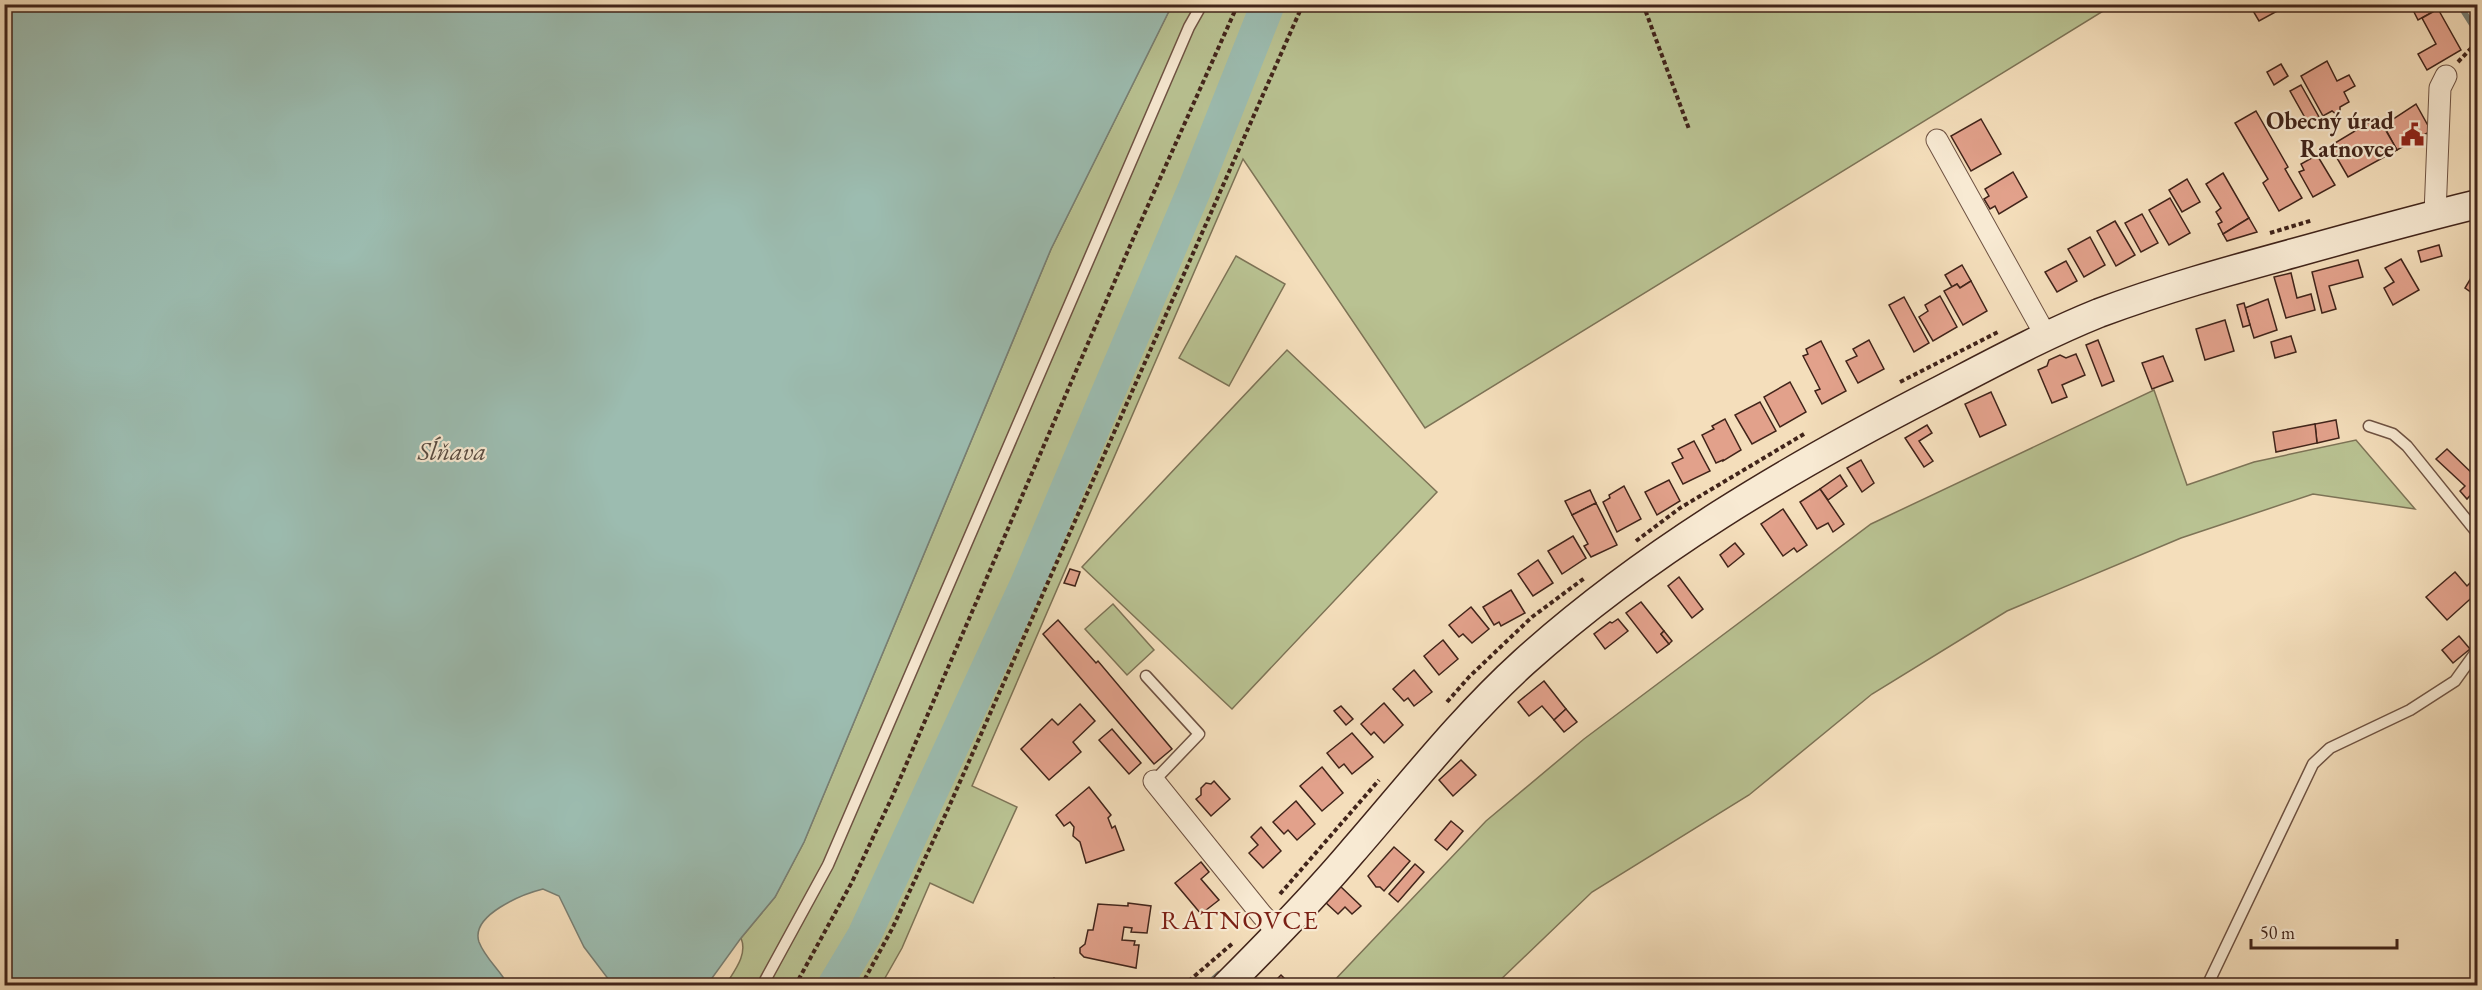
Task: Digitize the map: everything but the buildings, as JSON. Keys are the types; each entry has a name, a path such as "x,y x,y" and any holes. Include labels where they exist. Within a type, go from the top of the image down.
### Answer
{"main road":[{"path":"1226,986 1279,933 1348,857 1462,723 1522,663 1637,570 1735,505 1857,435 2046,336 2096,315 2177,285 2478,204"}],"street":[{"path":"2435,214 2440,88 2446,76"},
{"path":"1937,140 2046,336"},
{"path":"1154,781 1279,933"}],"lane":[{"path":"762,986 828,865 1190,27 1202,4"},
{"path":"2369,426 2393,434 2407,446 2478,534"},
{"path":"2207,986 2313,764 2330,747 2410,710 2455,681 2478,649"},
{"path":"1146,676 1199,734 1154,781"}],"path":[{"path":"795,986 852,882 893,795 1133,239 1238,4"},
{"path":"861,986 892,930 948,809 1303,4"},
{"path":"1643,4 1689,129"},
{"path":"2446,76 2477,42"}],"green space":[{"path":"1172,5 2113,5 1425,428 1243,159 972,786 1017,807 973,903 930,883 902,948 881,985 725,986 736,969 743,951 741,938 775,897 804,842 1051,249"},
{"path":"1236,256 1285,284 1229,386 1179,358"},
{"path":"1287,350 1437,492 1232,709 1082,567"},
{"path":"2154,390 2187,485 2254,462 2356,440 2415,509 2313,494 2181,538 2007,611 1872,694 1749,795 1592,892 1495,985 1330,985 1486,821 1584,739 1871,524"},
{"path":"1113,604 1154,650 1127,675 1085,629"}],"water":[{"name":"Sĺňava","path":"5,4 1172,5 1051,249 804,842 775,897 741,938 707,985 642,986 609,980 584,947 559,896 543,889 500,907 482,923 478,932 482,948 508,985 5,985"}],"waterway":[{"path":"834,986 864,936 1027,584 1195,188 1268,4"},
{"path":"2459,4 2478,34"},
{"path":"1206,986 1219,974"}],"place":[{"name":"Obecný úrad Ratnovce","path":"2412,135"}],"district":[{"name":"RATNOVCE","path":"1240,920"}]}
